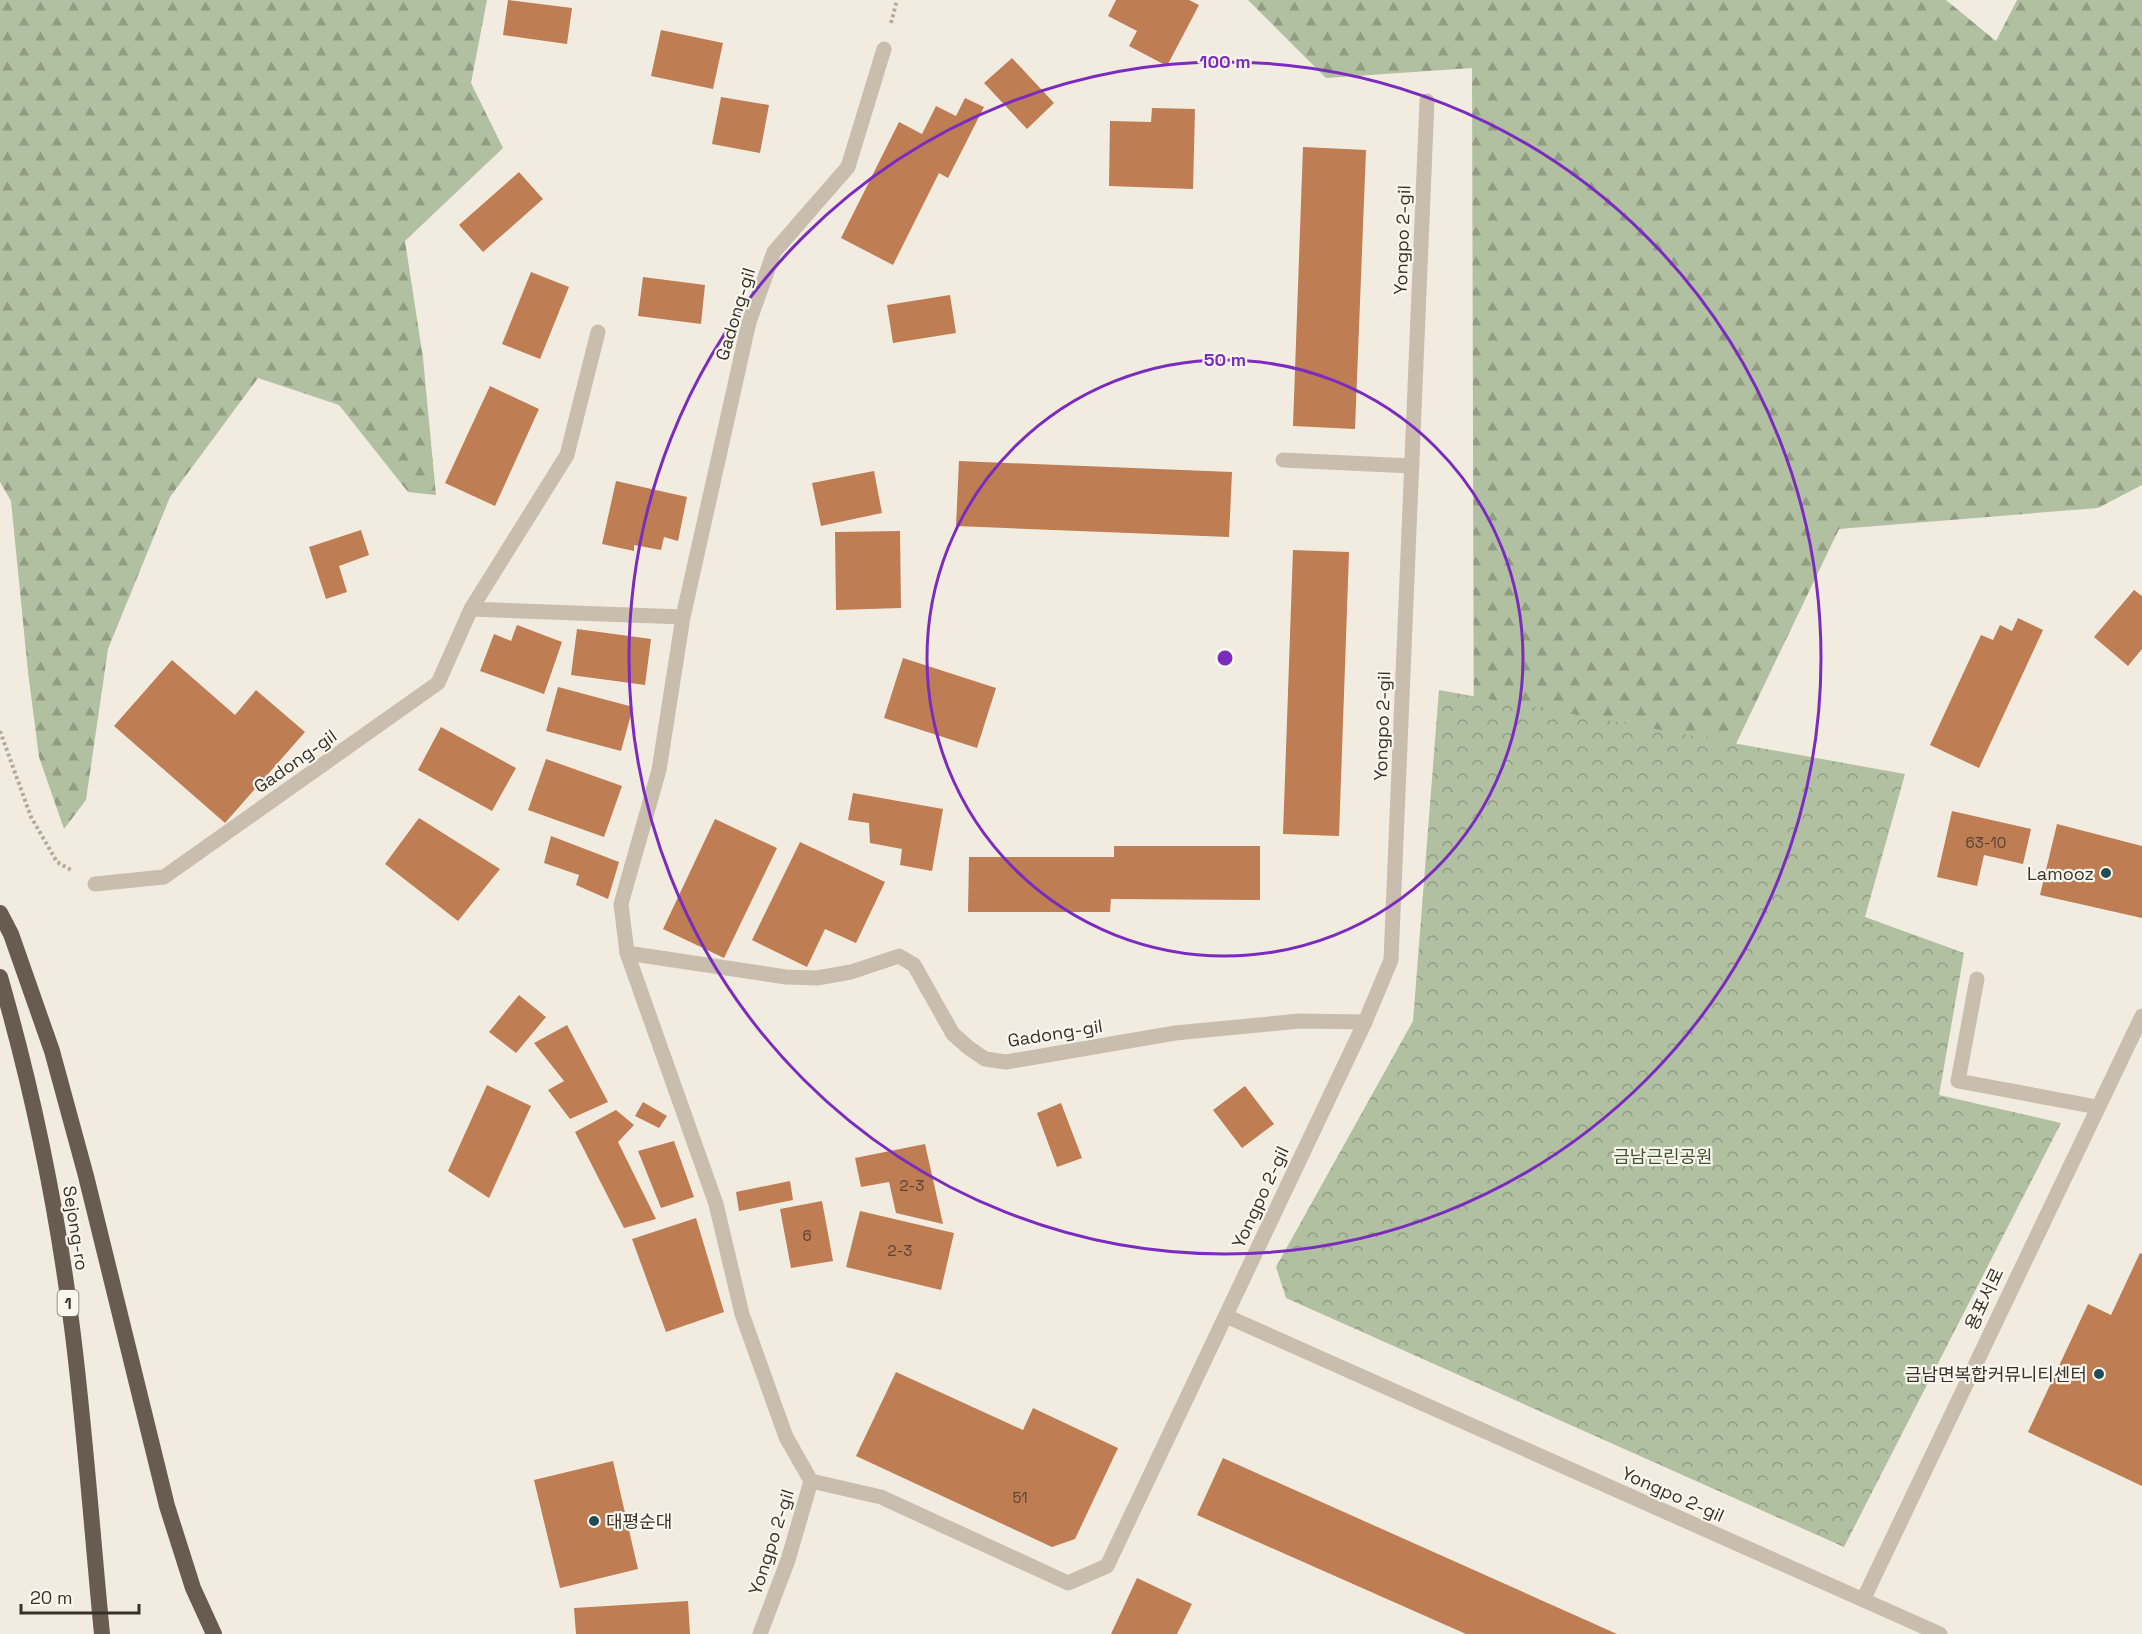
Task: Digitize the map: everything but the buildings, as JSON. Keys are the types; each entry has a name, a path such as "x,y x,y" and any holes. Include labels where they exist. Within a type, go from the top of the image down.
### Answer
{"highway":[{"path":"0,913 11,934 52,1051 86,1176 166,1506 193,1588 214,1634"},
{"name":"Sejong-ro","path":"0,977 21,1049 48,1175 70,1315 102,1634"}],"street":[{"name":"Gadong-gil","path":"811,1481 786,1437 742,1314 716,1204 627,953 621,904 659,770 683,617 749,322 774,252 848,167 884,50"},
{"name":"Yongpo 2-gil","path":"760,1634 788,1560 811,1481 881,1497 1068,1583 1107,1566 1365,1022 1391,960 1427,101"},
{"name":"Gadong-gil","path":"95,884 164,877 438,683 471,609 567,454 598,332"},
{"path":"1283,460 1412,466"},
{"path":"471,609 683,617"},
{"name":"Gadong-gil","path":"627,953 786,977 817,978 852,972 899,956 914,965 953,1034 986,1059 1006,1062 1175,1033 1300,1022 1365,1022"},
{"path":"1977,979 1958,1081 2097,1107"},
{"name":"용포서로","path":"1863,1600 2142,1016"},
{"name":"Yongpo 2-gil","path":"1226,1316 1940,1634"}],"path":[{"path":"0,731 31,817 57,862 95,884"}],"green space":[{"path":"0,0 487,0 471,83 503,148 405,241 423,358 436,495 408,492 339,405 258,378 170,497 108,649 86,800 64,829 39,757 11,501 0,482"},
{"path":"1248,0 1946,0 1996,41 2017,0 2142,0 2142,485 2098,508 1839,529 1710,798 1474,811 1472,68 1326,78"},
{"name":"금남근린공원","path":"1439,690 1905,774 1865,917 1964,953 1939,1095 2061,1123 1844,1547 1286,1298 1276,1267 1413,1021"}],"place":[{"name":"Lamooz","path":"2106,873"},
{"name":"금남면복합커뮤니티센터","path":"2099,1374"},
{"name":"대평순대","path":"594,1521"}]}
